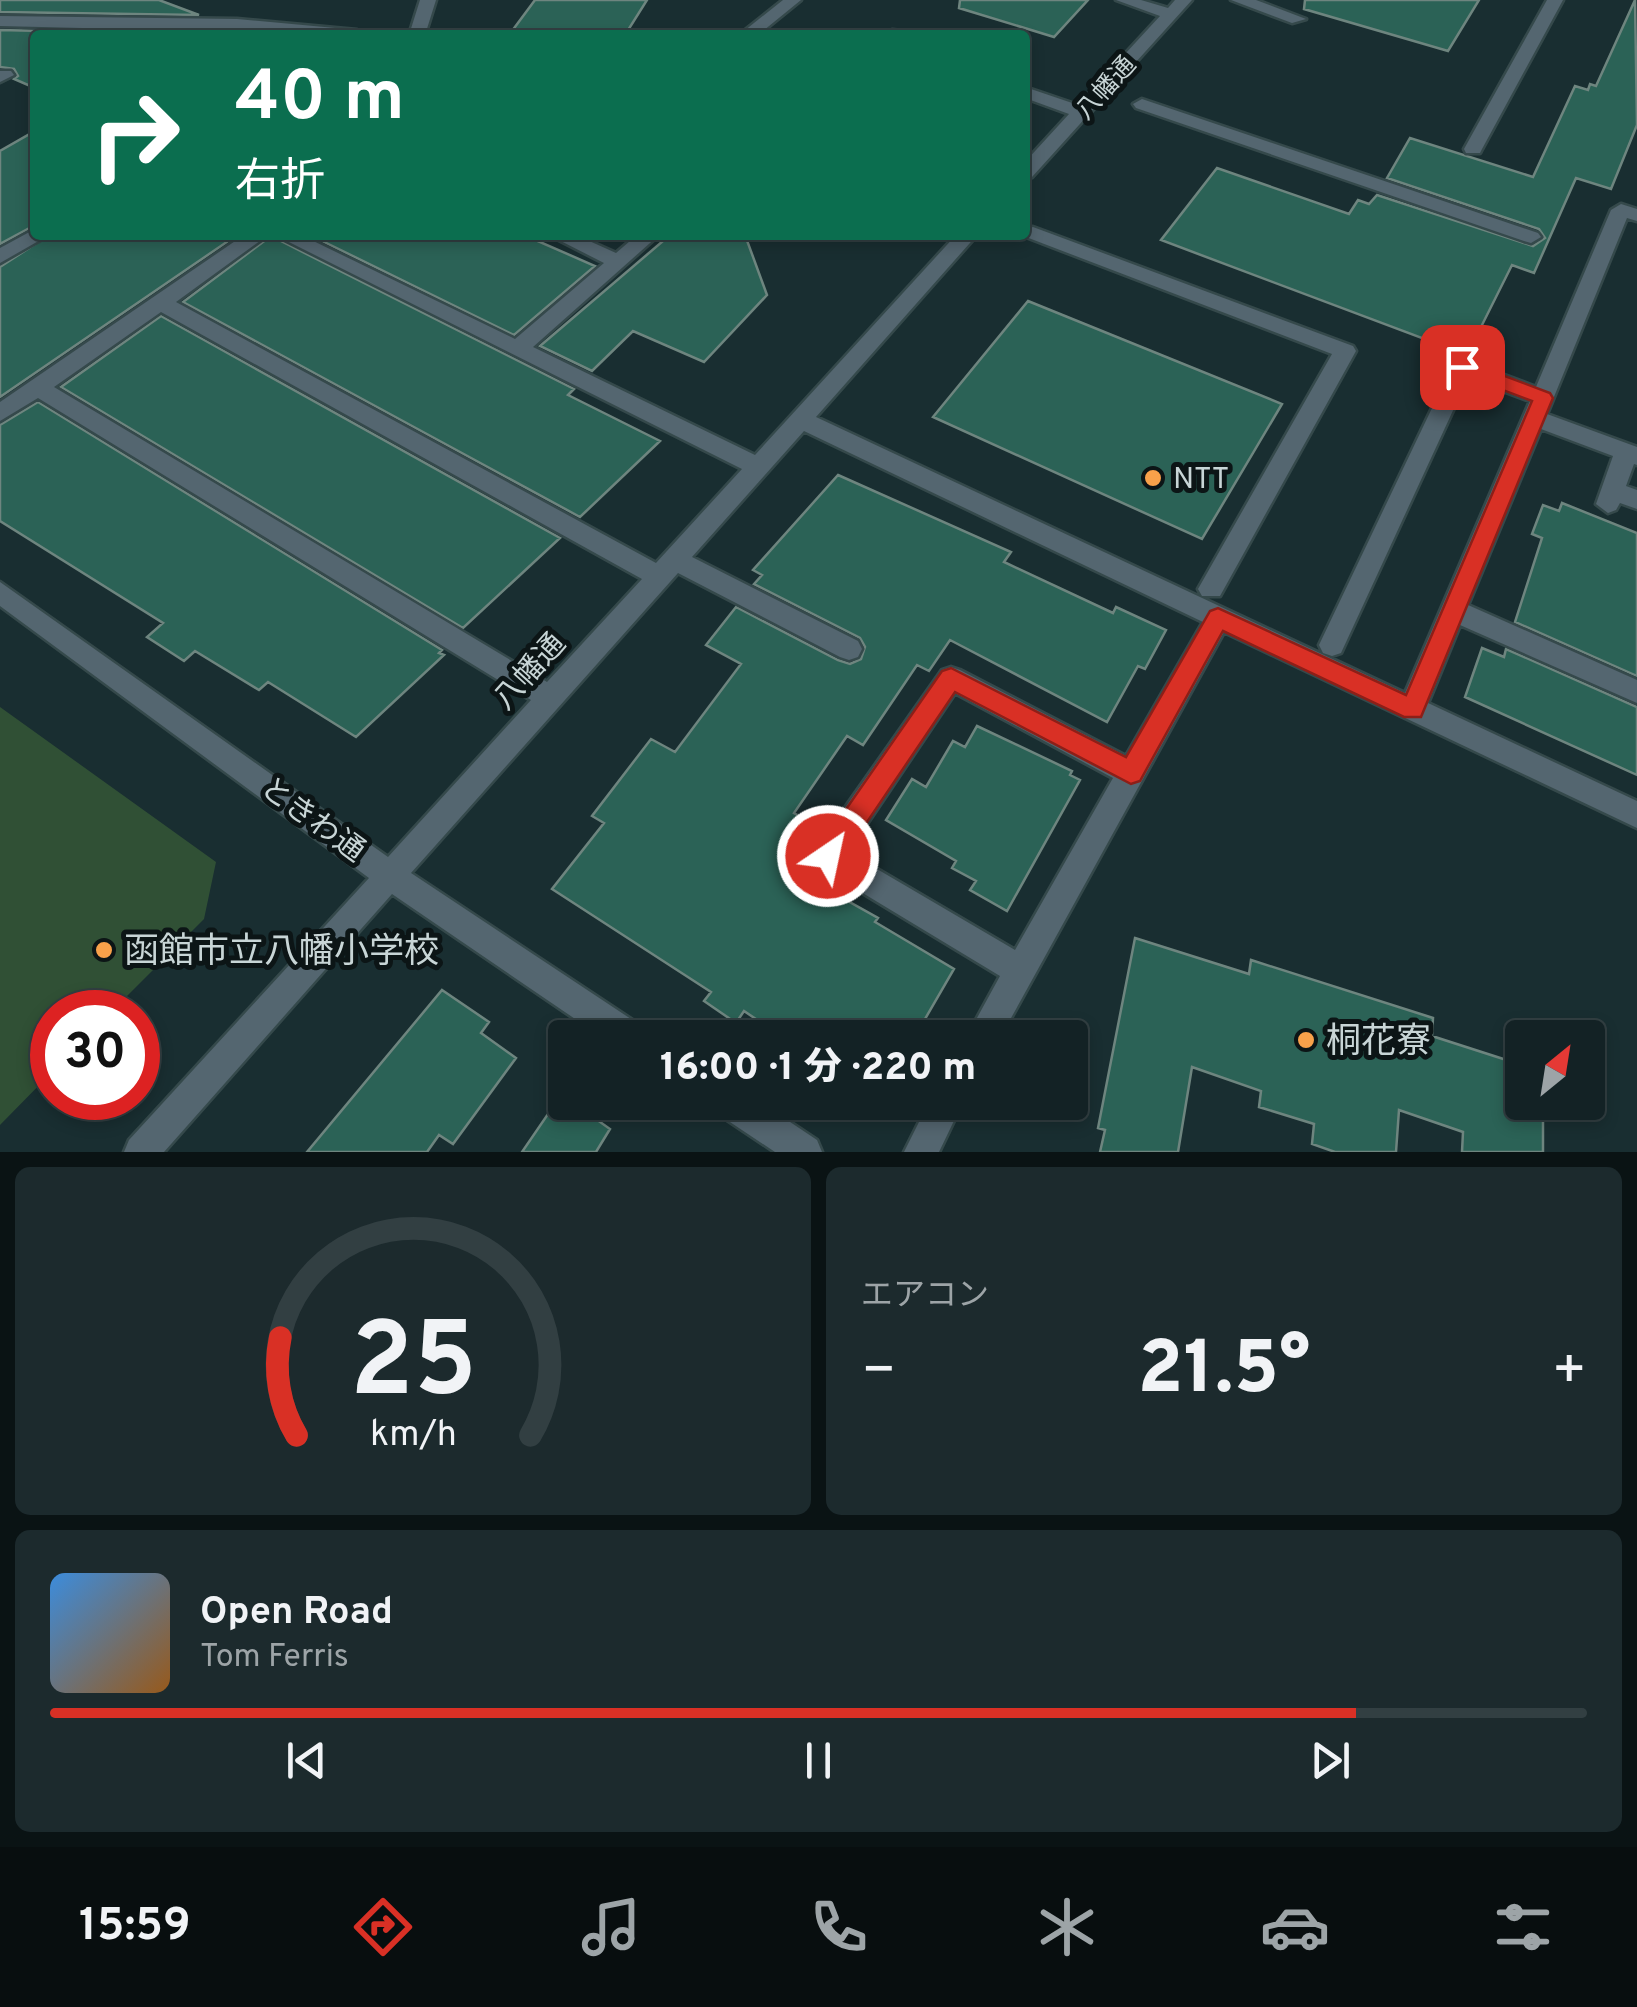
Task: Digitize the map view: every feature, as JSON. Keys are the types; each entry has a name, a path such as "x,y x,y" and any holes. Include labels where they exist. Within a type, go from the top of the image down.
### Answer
{"street":[{"path":"3,21 22,0"},
{"path":"419,30 428,0"},
{"path":"753,30 792,0"},
{"path":"1124,0 1170,14"},
{"name":"八幡通","path":"1030,168 1184,0"},
{"path":"1239,0 1298,19"},
{"path":"1473,149 1555,0"},
{"path":"3,21 237,24 260,19 292,30"},
{"path":"226,30 237,24"},
{"path":"1030,94 1082,112"},
{"path":"1142,104 1531,237"},
{"path":"1412,709 1621,210 1637,216"},
{"path":"1033,233 1344,352 1211,588"},
{"path":"0,257 30,238"},
{"path":"0,413 251,240"},
{"path":"295,240 758,467"},
{"path":"570,240 618,262"},
{"path":"517,349 643,240"},
{"name":"八幡通","path":"141,1152 963,240"},
{"path":"160,302 666,568 850,648"},
{"path":"1332,645 1462,367 1632,454 1611,497 1637,500"},
{"path":"37,387 549,696"},
{"path":"801,420 1637,815"},
{"name":"ときわ通","path":"0,592 390,875 605,1020"},
{"path":"1452,610 1637,692"},
{"path":"992,1020 1218,618"},
{"path":"1018,970 828,856 951,678 1131,772"},
{"path":"757,1120 805,1152"},
{"path":"921,1152 938,1120"}],"green space":[{"name":"函館市立八幡小学校","path":"0,707 216,862 204,919 133,990 30,990 30,1094 0,1125"}],"building":[{"path":"0,0 159,0 199,15 0,12"},
{"path":"535,0 647,0 628,30 513,30"},
{"path":"960,0 1088,0 1054,37 959,8"},
{"path":"1305,0 1479,0 1448,51 1304,9"},
{"path":"1635,0 1637,125 1611,189 1576,178 1534,273 1512,265 1467,355 1161,240 1217,168 1349,214 1358,200 1369,204 1377,195 1533,246 1545,238 1539,229 1387,178 1410,138 1533,177 1575,86 1588,90 1590,84 1596,86"},
{"path":"0,30 30,31 30,86 14,79 18,76 14,69 0,67"},
{"path":"30,134 30,228 0,244 0,151"},
{"path":"41,240 230,240 0,397 0,267"},
{"path":"266,240 279,240 574,389 568,395 660,441 580,517 183,302"},
{"path":"320,240 535,240 595,266 514,335"},
{"path":"664,240 747,240 767,295 704,362 633,331 592,371 540,346"},
{"name":"NTT","path":"1028,301 1282,404 1202,539 933,417"},
{"path":"161,316 560,538 463,628 61,387"},
{"path":"38,402 442,650 439,653 444,655 356,737 268,682 259,690 195,651 184,661 147,637 163,623 0,521 0,425"},
{"path":"838,475 1011,552 1004,562 1113,613 1116,607 1166,630 1145,669 1138,666 1107,722 950,640 929,671 917,665 863,745 847,736 794,813 809,822 780,863 878,918 875,922 954,969 924,1020 757,1020 744,1011 738,1020 732,1020 704,1001 711,992 552,889 604,823 592,816 651,739 675,752 741,664 706,645 736,607 838,660 850,664 861,659 865,647 860,638 754,584 762,575 753,570"},
{"path":"1562,503 1637,533 1637,676 1515,622 1542,538 1532,534 1543,505 1559,511"},
{"path":"1482,648 1504,657 1506,649 1637,707 1637,775 1465,697"},
{"path":"977,726 1072,771 1070,775 1080,780 1007,911 970,890 976,881 952,868 956,861 886,820 912,779 926,787 953,741 965,747"},
{"name":"桐花寮","path":"1135,938 1249,974 1251,960 1433,1018 1432,1036 1505,1060 1505,1120 1543,1120 1543,1152 1462,1152 1463,1132 1399,1110 1396,1152 1335,1152 1312,1144 1314,1124 1259,1107 1261,1091 1192,1067 1178,1152 1100,1152 1105,1130 1098,1128"},
{"path":"442,990 489,1022 481,1033 516,1058 453,1144 439,1135 427,1152 307,1152"},
{"path":"548,1114 548,1120 597,1120 610,1129 596,1152 522,1152"}],"place":[{"name":"NTT","path":"1153,478"},
{"name":"函館市立八幡小学校","path":"104,950"},
{"name":"桐花寮","path":"1306,1040"}],"route":[{"path":"828,856 951,678 1131,772 1218,618 1412,709 1543,398 1462,367"}]}
